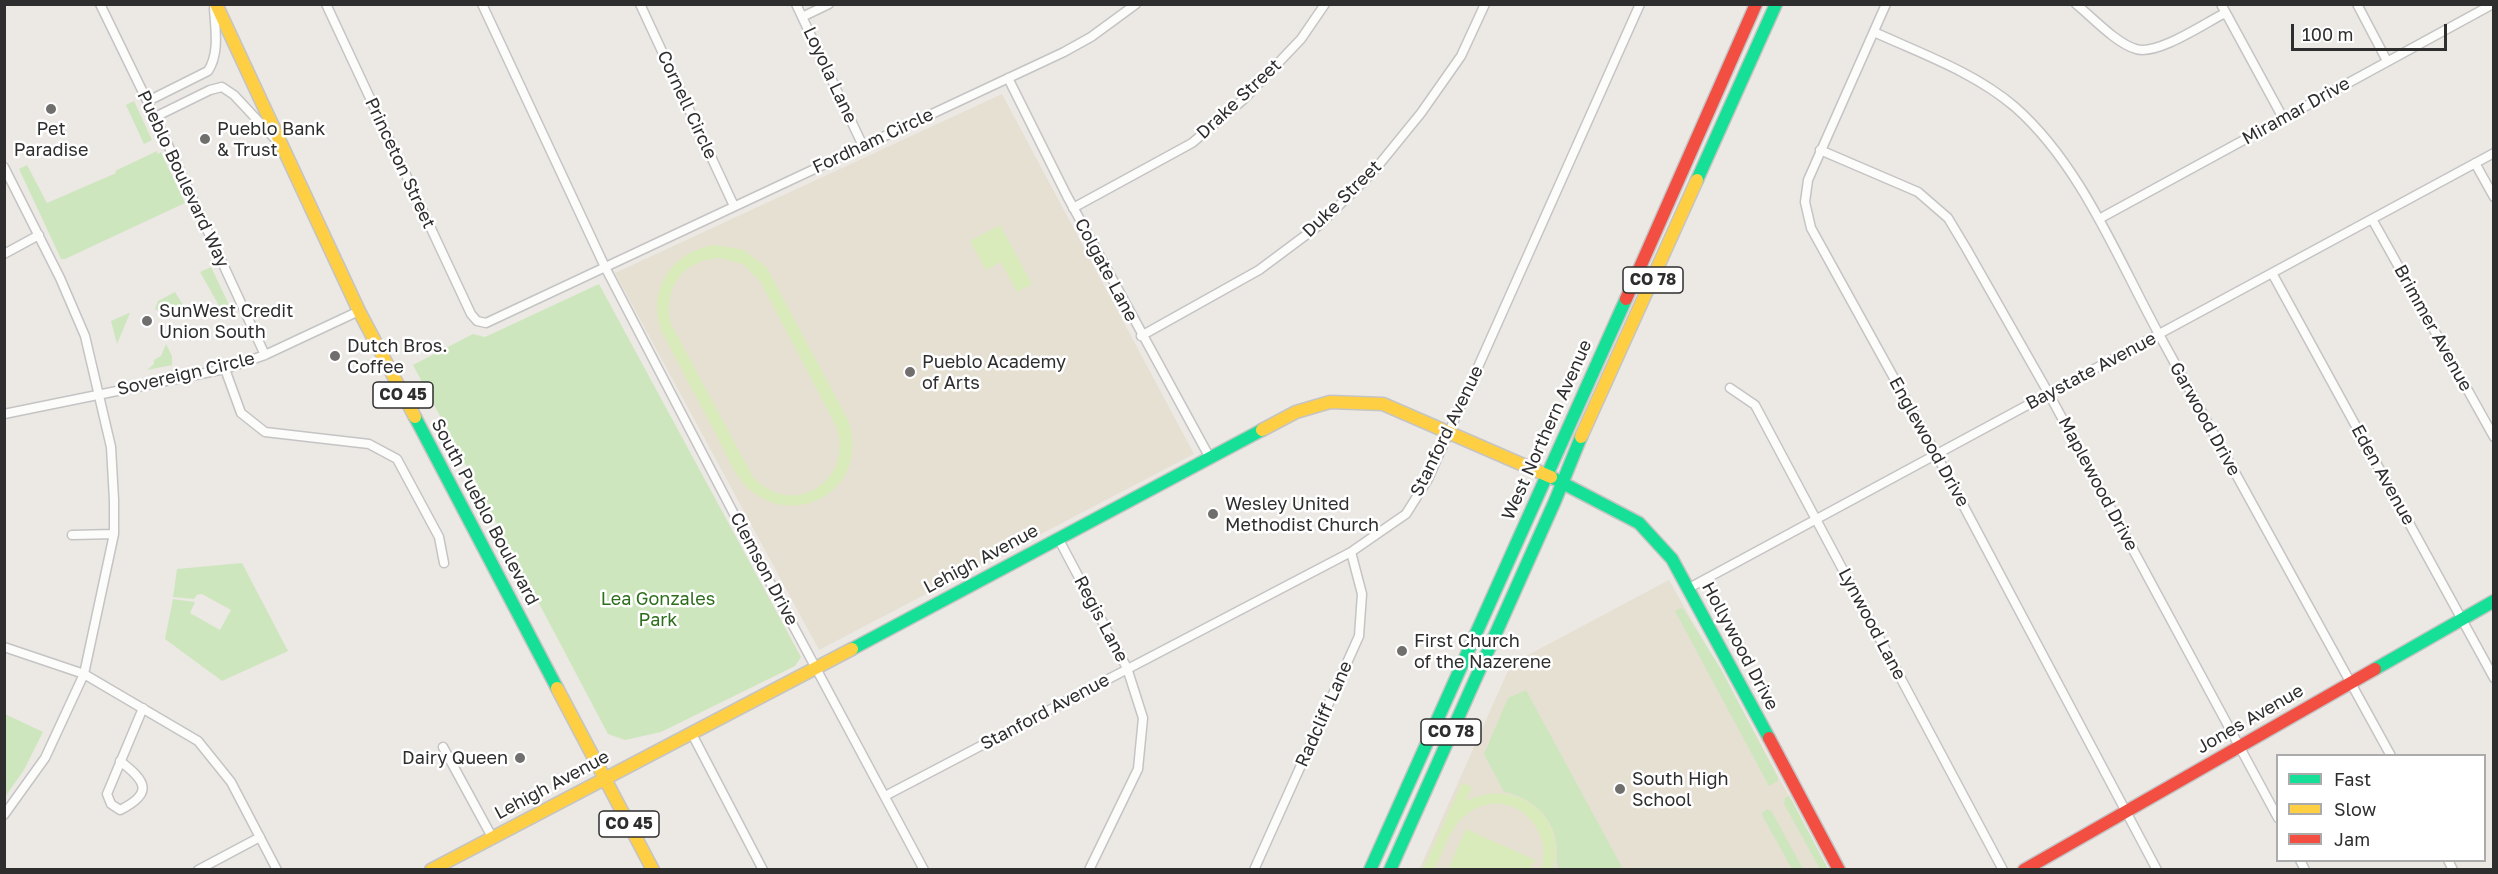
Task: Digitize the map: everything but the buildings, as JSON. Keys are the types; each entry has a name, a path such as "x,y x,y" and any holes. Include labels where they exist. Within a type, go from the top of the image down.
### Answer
{"main road":[{"name":"South Pueblo Boulevard","path":"215,4 359,311 653,870"},
{"name":"West Northern Avenue","path":"1370,870 1548,476 1756,4"},
{"name":"West Northern Avenue","path":"1390,870 1563,482 1567,468 1625,344 1776,4"},
{"name":"Lehigh Avenue","path":"431,870 692,734 1296,412 1330,402 1383,404 1563,482"},
{"name":"Hollywood Drive","path":"1563,482 1639,523 1672,559 1839,870"},
{"name":"Jones Avenue","path":"2024,870 2493,601"}],"street":[{"name":"Pueblo Boulevard Way","path":"100,4 156,117 265,355"},
{"path":"148,101 208,71 213,64 216,45 215,4"},
{"name":"Princeton Street","path":"326,4 466,303 477,321"},
{"path":"482,4 605,267"},
{"name":"Cornell Circle","path":"640,4 734,206"},
{"name":"Loyola Lane","path":"796,4 863,146"},
{"path":"802,17 829,4"},
{"name":"Fordham Circle","path":"477,321 486,323 495,320 1064,52 1091,38 1136,4"},
{"name":"Drake Street","path":"1073,208 1192,144 1244,99 1300,39 1325,4"},
{"name":"Duke Street","path":"1141,336 1259,270 1318,226 1373,172 1421,113 1461,56 1485,4"},
{"name":"Stanford Avenue","path":"885,796 1351,552 1406,514 1428,479 1640,4"},
{"name":"Englewood Drive","path":"1886,4 1808,180 1805,202 1811,228 1936,454 2157,870"},
{"path":"2076,4 2118,39 2137,50 2158,48 2223,9 2283,118"},
{"path":"2357,4 2387,61"},
{"name":"Miramar Drive","path":"2099,219 2493,4"},
{"name":"Garwood Drive","path":"1874,32 1980,80 2015,107 2051,144 2099,219 2159,335 2390,754"},
{"name":"Colgate Lane","path":"1008,78 1141,336 1210,458"},
{"path":"156,117 210,90 222,87 234,95 283,148"},
{"name":"Maplewood Drive","path":"1820,150 1918,192 1948,218 2049,394 2276,816"},
{"name":"Baystate Avenue","path":"1689,588 2493,153"},
{"path":"2475,163 2493,197"},
{"path":"4,167 39,235 85,336 111,447 114,500 114,534 84,674 45,758 4,815"},
{"name":"Brimmer Avenue","path":"2372,219 2493,438"},
{"path":"4,254 39,235"},
{"name":"Clemson Drive","path":"605,267 924,870"},
{"name":"Eden Avenue","path":"2272,273 2463,618 2493,678"},
{"name":"Sovereign Circle","path":"4,414 225,369 265,355 359,311"},
{"path":"225,369 241,413 265,432 369,444 397,459 439,537 444,563"},
{"name":"Lynwood Lane","path":"1730,388 1755,405 2003,870"},
{"path":"72,535 114,534"},
{"name":"Regis Lane","path":"1058,538 1127,668 1143,718 1138,769 1089,870"},
{"name":"Radcliff Lane","path":"1254,870 1359,636 1362,594 1351,552"},
{"path":"4,647 84,674 198,741 231,782 277,870"},
{"path":"120,761 138,775 143,784 142,795 135,802 120,810 111,804 107,794 120,761 143,708"},
{"path":"692,734 763,870"},
{"path":"443,747 492,837"},
{"path":"201,869 260,837"}],"shaded area":[{"name":"Pueblo Academy of Arts","path":"1002,94 1194,454 819,650 615,273"},
{"name":"South High School","path":"1669,580 1828,869 1419,870 1511,664"}],"green space":[{"path":"134,101 152,140 144,144 126,105"},
{"path":"157,151 158,154 161,152 185,203 61,259 19,169 27,165 47,203 116,173 115,171"},
{"path":"1000,225 1032,284 1017,292 1001,262 986,270 970,241"},
{"path":"716,245 744,250 767,268 848,420 853,446 847,470 838,485 816,501 804,504 778,504 765,500 744,484 732,467 661,330 658,300 661,286 676,263 687,254","holes":["719,258 743,264 760,281 836,426 840,446 837,463 829,478 817,488 802,494 786,495 769,489 753,477 671,324 669,311 673,288 686,271 695,264"]},
{"path":"211,267 234,315 226,318 200,272"},
{"name":"Lea Gonzales Park","path":"599,284 801,657 795,666 661,732 625,740 608,734 413,365 473,334 485,337"},
{"path":"175,292 186,310 185,317 179,319 155,309 158,301"},
{"path":"130,313 117,344 111,321"},
{"path":"166,344 172,356 172,365 147,370 154,364 154,360 161,356"},
{"path":"242,563 288,651 222,681 165,639 173,599 195,602 190,613 220,630 231,610 202,594 197,595 194,599 173,597 177,569"},
{"path":"1681,608 1721,669 1778,778 1778,781 1769,786 1675,611"},
{"path":"1526,690 1623,869 1559,869 1554,832 1545,816 1523,798 1504,792 1484,754 1508,698"},
{"path":"5,714 43,732 24,770 5,797"},
{"path":"1462,783 1472,787 1466,801 1484,795 1502,794 1519,798 1534,806 1545,817 1553,832 1556,850 1553,869 1541,869 1543,852 1541,837 1534,824 1524,813 1511,806 1497,804 1482,806 1461,819 1452,832 1435,869 1423,869"},
{"path":"1789,795 1828,869 1820,869 1784,804 1785,798"},
{"path":"1767,809 1772,812 1803,869 1792,869 1763,817 1762,813"},
{"path":"1466,829 1535,860 1531,869 1448,869"}],"traffic: fast":[{"path":"1697,180 1776,4"},
{"path":"1370,870 1626,299"},
{"path":"415,417 557,688"},
{"path":"852,649 1262,430"},
{"path":"1390,870 1555,501 1581,437"},
{"path":"1551,477 1639,523 1672,559 1769,738"},
{"path":"2375,669 2494,601"}],"traffic: slow":[{"path":"216,4 359,311 415,417"},
{"path":"1581,437 1697,180"},
{"path":"1262,430 1296,412 1330,402 1383,404 1551,477"},
{"path":"431,870 852,649"},
{"path":"557,688 653,870"}],"traffic: jam":[{"path":"1626,299 1756,4"},
{"path":"2024,870 2375,669"},
{"path":"1769,738 1839,870"}],"place":[{"name":"Pet Paradise","path":"51,109"},
{"name":"Pueblo Bank & Trust","path":"205,139"},
{"name":"SunWest Credit Union South","path":"147,321"},
{"name":"Dutch Bros. Coffee","path":"335,356"},
{"name":"Pueblo Academy of Arts","path":"910,372"},
{"name":"Wesley United Methodist Church","path":"1213,514"},
{"name":"First Church of the Nazerene","path":"1402,651"},
{"name":"Dairy Queen","path":"520,758"},
{"name":"South High School","path":"1620,789"}]}
